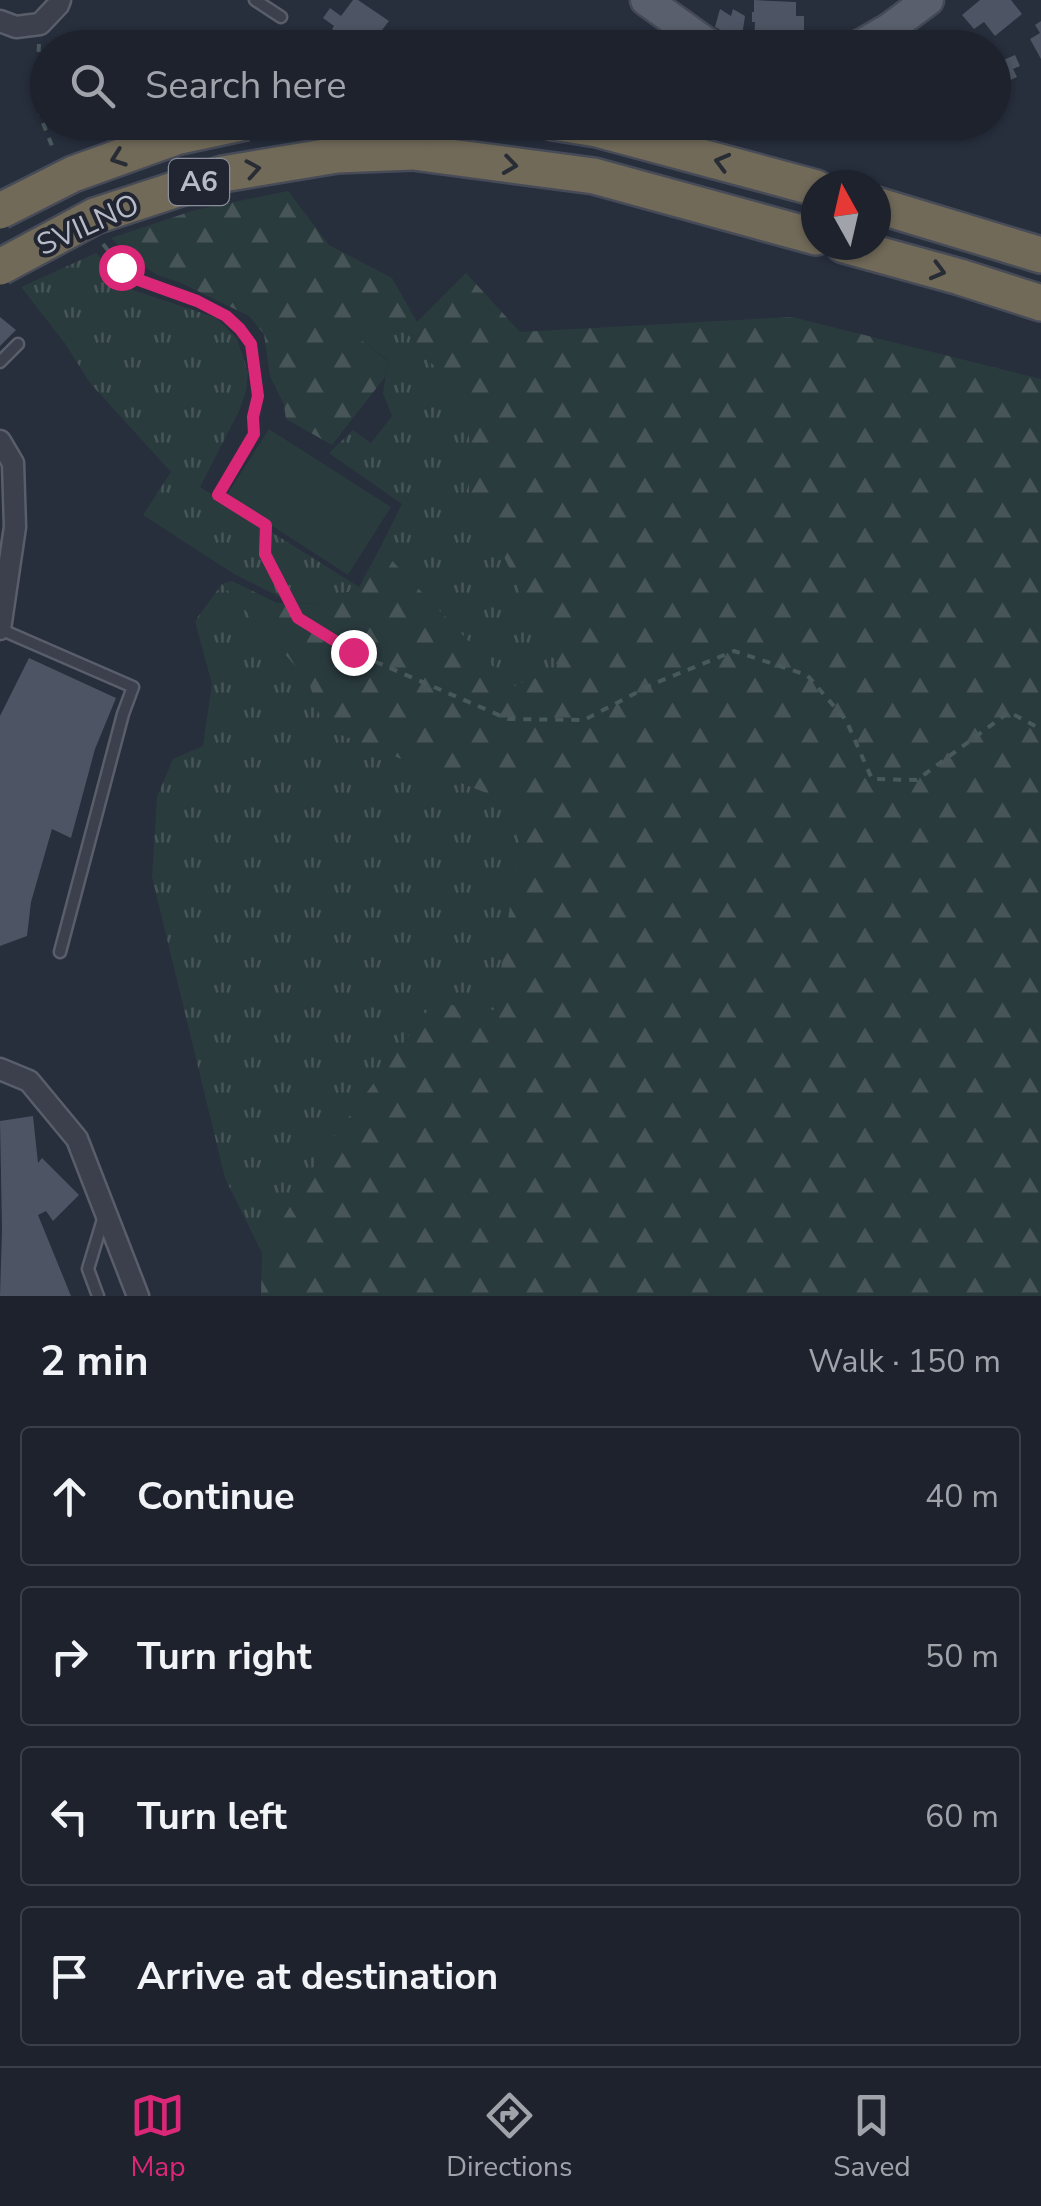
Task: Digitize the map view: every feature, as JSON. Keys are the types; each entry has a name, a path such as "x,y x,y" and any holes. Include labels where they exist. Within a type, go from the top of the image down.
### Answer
{"highway":[{"name":"SVILNO","path":"0,211 72,174 170,140"},
{"path":"637,140 801,184"},
{"name":"SVILNO","path":"0,267 95,216 223,174 337,154 414,152 594,176 801,233"},
{"path":"891,209 1041,254"},
{"path":"891,258 1041,303"}],"main road":[{"path":"646,0 688,30"},
{"path":"886,30 928,0"}],"street":[{"path":"0,21 16,27 40,24 60,0"},
{"path":"0,441 13,463 16,527 0,629"},
{"path":"0,1069 29,1082 76,1140 138,1296"}],"lane":[{"path":"254,0 281,16"},
{"path":"0,362 18,344"},
{"path":"0,629 133,687 60,952"},
{"path":"98,1296 88,1269 105,1212"}],"path":[{"path":"34,25 35,30"},
{"path":"50,140 54,150"},
{"path":"97,232 105,248 136,279 226,316 251,344 258,396 254,434 218,495 266,525 265,554 298,618 353,652 508,719 584,720 653,684 734,651 807,675 846,720 872,779 917,780 1009,712 1041,729"}],"green space":[{"path":"288,191 329,245 392,278 417,322 466,273 520,332 792,317 1041,379 1041,1296 261,1296 262,1253 325,1149 433,1003 495,1010 524,808 324,728 308,680 222,584 232,581 277,603 323,604 359,587 380,548 512,687 559,669 501,551 469,511 469,408 407,333 358,319 339,323 388,361 385,377 332,445 286,419 284,405 270,376 264,334 249,316 157,275 111,238 195,210"},
{"path":"96,253 133,290 217,318 237,339 248,372 246,391 200,487 359,587 323,604 292,603 234,574 143,515 171,472 90,383 21,287"},
{"path":"358,319 407,333 469,408 469,511 501,551 560,669 512,687 380,548 402,504 329,453 353,430 371,443 392,416 383,393 388,360 338,323"},
{"path":"269,429 391,507 348,575 226,496"},
{"path":"222,584 308,680 325,728 524,808 495,1011 433,1004 325,1149 262,1253 225,1178 152,877 157,797 173,759 203,746 212,684 195,621"}],"building":[{"path":"353,0 358,0 389,21 382,30 333,30 334,26 323,18 330,8 341,16"},
{"path":"754,0 796,2 796,16 804,16 804,30 755,30"},
{"path":"980,0 1011,0 1022,14 1002,30 990,30 984,22 974,29 962,15"},
{"path":"720,9 731,16 733,9 745,16 743,30 715,27"},
{"path":"1041,21 1041,59 1030,39 1040,33 1035,25"},
{"path":"1015,55 1020,66 1013,69 1017,77 1011,80 1011,57"},
{"path":"0,317 16,330 0,346"},
{"path":"29,658 116,698 95,749 71,838 52,829 31,902 27,936 0,946 0,716"},
{"path":"33,1116 38,1163 42,1158 79,1195 53,1221 46,1211 38,1215 71,1296 0,1296 0,1121"}],"route":[{"path":"121,267 136,279 226,316 251,344 258,396 254,434 218,495 266,525 265,554 298,618 353,652"}]}
